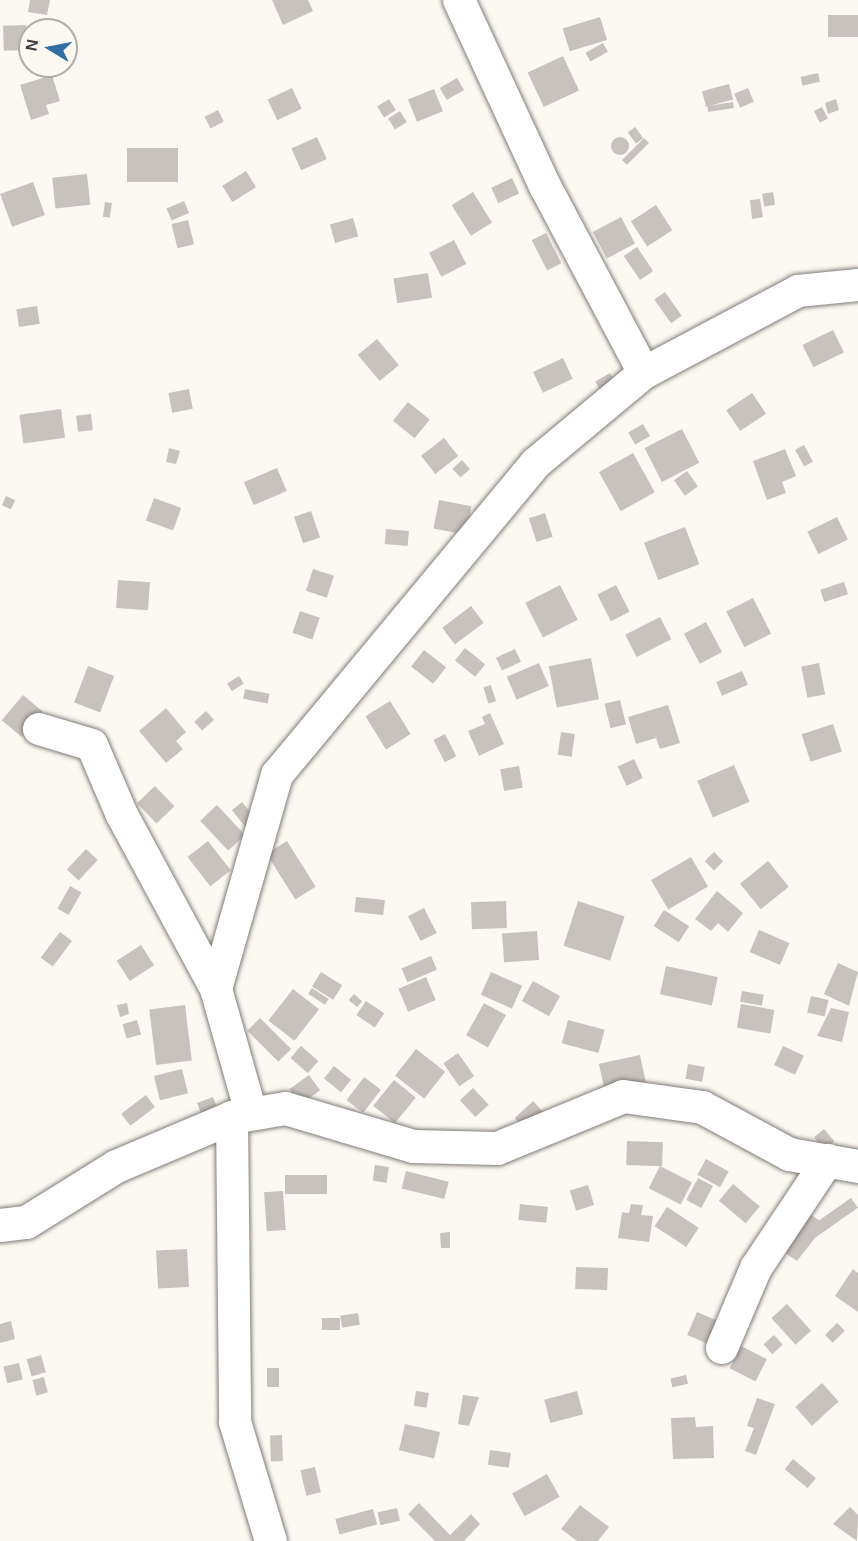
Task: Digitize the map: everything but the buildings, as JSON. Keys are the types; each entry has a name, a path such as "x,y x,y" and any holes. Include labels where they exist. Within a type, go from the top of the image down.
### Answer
{"street":[{"path":"459,0 546,188 644,374"},
{"path":"216,989 277,775 536,463 644,374 798,291 858,285"},
{"path":"39,729 92,746 122,815 216,989 242,1115 235,1422 271,1541"},
{"path":"0,1225 26,1222 116,1166 242,1115 285,1108 413,1146 496,1148 623,1096 702,1107 789,1154 843,1163"},
{"path":"722,1348 756,1268 843,1163"}]}
